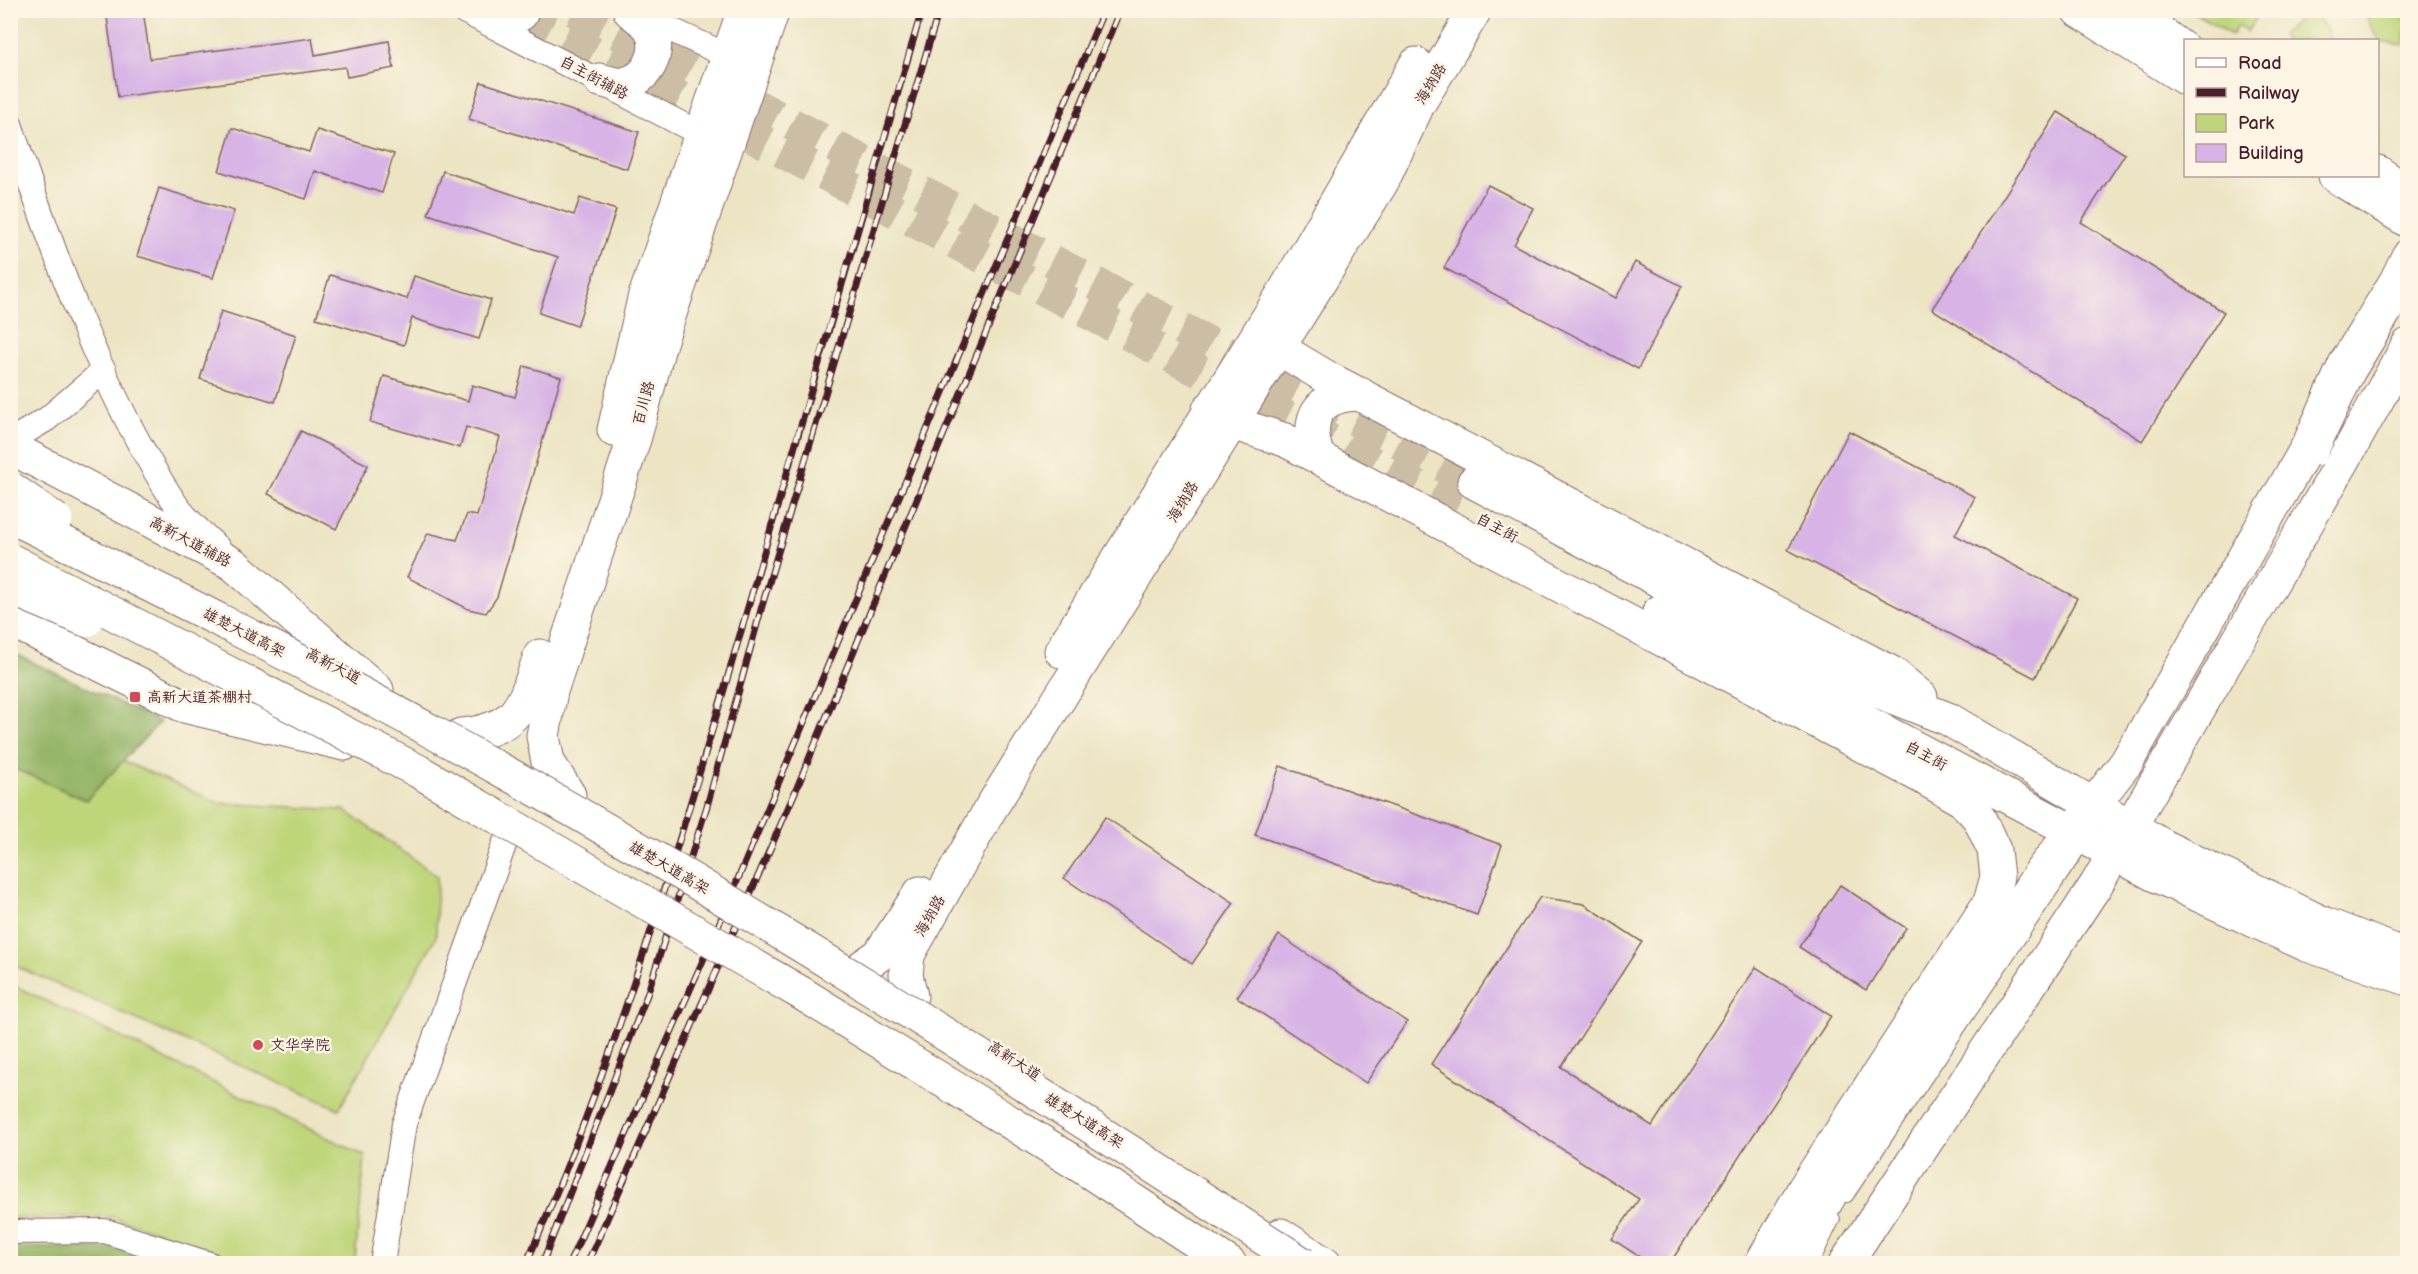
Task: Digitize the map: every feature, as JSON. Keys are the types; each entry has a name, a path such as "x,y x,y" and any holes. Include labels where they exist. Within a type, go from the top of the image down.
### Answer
{"main road":[{"name":"百川路","path":"740,62 744,10"},
{"name":"百川路","path":"461,735 488,732 507,722 525,699 615,428 644,299 713,140 740,62 773,10"},
{"name":"海纳路","path":"1268,341 1400,89 1448,10"},
{"name":"海纳路","path":"863,966 879,955 933,874 978,789 1268,341 1382,182 1418,105 1475,10"},
{"path":"2078,10 2184,78"},
{"path":"600,80 621,85 634,81 646,73 652,62 654,45 650,29 629,11"},
{"path":"2146,16 2184,49"},
{"name":"百川路","path":"578,801 548,762 543,736 546,712 635,436 713,140"},
{"path":"2379,173 2408,193"},
{"path":"2338,177 2408,221"},
{"path":"1790,1263 1844,1171 2042,870 2102,822 2126,763 2303,455 2345,364 2396,281 2408,256"},
{"path":"1268,341 1360,394 1892,674 1948,719"},
{"path":"1845,1263 2102,822 2342,463 2408,345"},
{"path":"1318,457 1311,439 1312,423 1318,411 1328,399 1341,395 1360,394"},
{"path":"1221,416 1285,440 1920,776 1962,800 1979,818 1994,850 1997,877 1990,902 1805,1187 1761,1263"},
{"name":"海纳路","path":"911,996 906,975 908,955 988,811 1221,416"},
{"name":"高新大道辅路","path":"10,447 233,564 377,690"},
{"path":"10,488 141,580"},
{"name":"自主街","path":"2408,956 2288,907 2167,848 2102,822 1827,700 1465,494 1836,675 1948,719 2102,822 2307,945 2408,979"},
{"name":"高新大道","path":"10,501 230,611 461,735 578,801"},
{"name":"雄楚大道高架","path":"10,516 141,580 438,735 818,955 1098,1130 1303,1263"},
{"path":"10,560 418,771 529,834 791,987 1076,1163 1230,1263"},
{"path":"10,572 344,744 558,864"},
{"path":"10,588 302,710"},
{"path":"10,620 184,706 344,744"},
{"path":"1827,700 1920,776"},
{"name":"高新大道","path":"822,940 1325,1263"},
{"path":"789,1000 1072,1173 1210,1263"},
{"path":"1268,1226 1285,1263"}],"street":[{"name":"自主街辅路","path":"462,10 713,140"},
{"path":"629,11 740,62"},
{"path":"10,124 42,220 104,370 130,426 176,505 233,564"},
{"path":"10,441 47,419 104,370"},
{"path":"382,1263 404,1124 508,834"},
{"path":"10,1232 105,1231 209,1263"}],"lane":[{"path":"2311,472 2329,441 2358,376 2408,294"},
{"path":"1812,1263 1840,1207 2102,822 2202,657"}],"green space":[{"path":"2367,10 2389,11 2398,15 2407,24 2403,45 2379,42 2366,16"},
{"path":"2191,11 2261,11 2247,32 2237,26 2232,35"},
{"path":"2309,11 2315,12 2329,34 2328,39 2283,39 2281,35"},
{"path":"11,652 160,722 86,800 11,767"},
{"path":"123,761 219,803 344,810 437,876 436,937 339,1109 11,964 11,767 86,800"},
{"path":"11,984 365,1156 355,1260 342,1264 252,1263 112,1217 11,1218"},
{"path":"11,1247 114,1249 169,1263 11,1264"}],"building":[{"path":"106,10 143,10 150,59 312,38 315,55 389,41 394,68 347,77 345,67 118,97"},
{"path":"481,82 639,132 627,169 469,119"},
{"path":"2058,112 2125,154 2081,222 2224,312 2142,441 1932,309"},
{"path":"232,128 309,152 317,130 394,154 382,193 315,171 306,199 219,171"},
{"path":"443,171 574,215 580,198 616,210 577,326 539,313 558,257 428,214"},
{"path":"1488,185 1533,208 1514,245 1616,298 1635,262 1682,286 1638,369 1444,268"},
{"path":"159,188 234,211 213,278 137,256"},
{"path":"330,275 407,299 414,276 491,300 479,339 412,318 404,345 316,318"},
{"path":"221,311 296,335 275,402 200,379"},
{"path":"524,366 561,377 497,597 486,613 468,609 407,577 428,533 457,540 467,514 477,516 500,437 466,427 460,448 370,422 384,376 468,401 472,385 515,397"},
{"path":"301,431 368,465 336,529 268,494"},
{"path":"1849,431 1975,497 1955,535 2077,598 2035,678 1788,550"},
{"path":"1280,766 1502,845 1477,915 1255,835"},
{"path":"1105,817 1234,903 1192,964 1064,878"},
{"path":"1840,885 1906,928 1866,990 1799,947"},
{"path":"1540,897 1584,904 1642,942 1561,1067 1652,1126 1756,967 1831,1016 1670,1263 1649,1263 1612,1239 1639,1199 1431,1064"},
{"path":"1279,935 1407,1022 1366,1083 1237,997"}],"tunnel":[{"path":"574,10 1474,482"},
{"path":"521,14 1457,507"}],"railway":[{"path":"526,1264 591,1103 648,939 724,690 922,10"},
{"path":"542,1264 647,995 707,806 762,606 939,10"},
{"path":"569,1264 719,924 1104,10"},
{"path":"587,1264 796,790 1120,10"}],"place":[{"name":"高新大道茶棚村","path":"135,697"},
{"name":"文华学院","path":"258,1045"}]}
